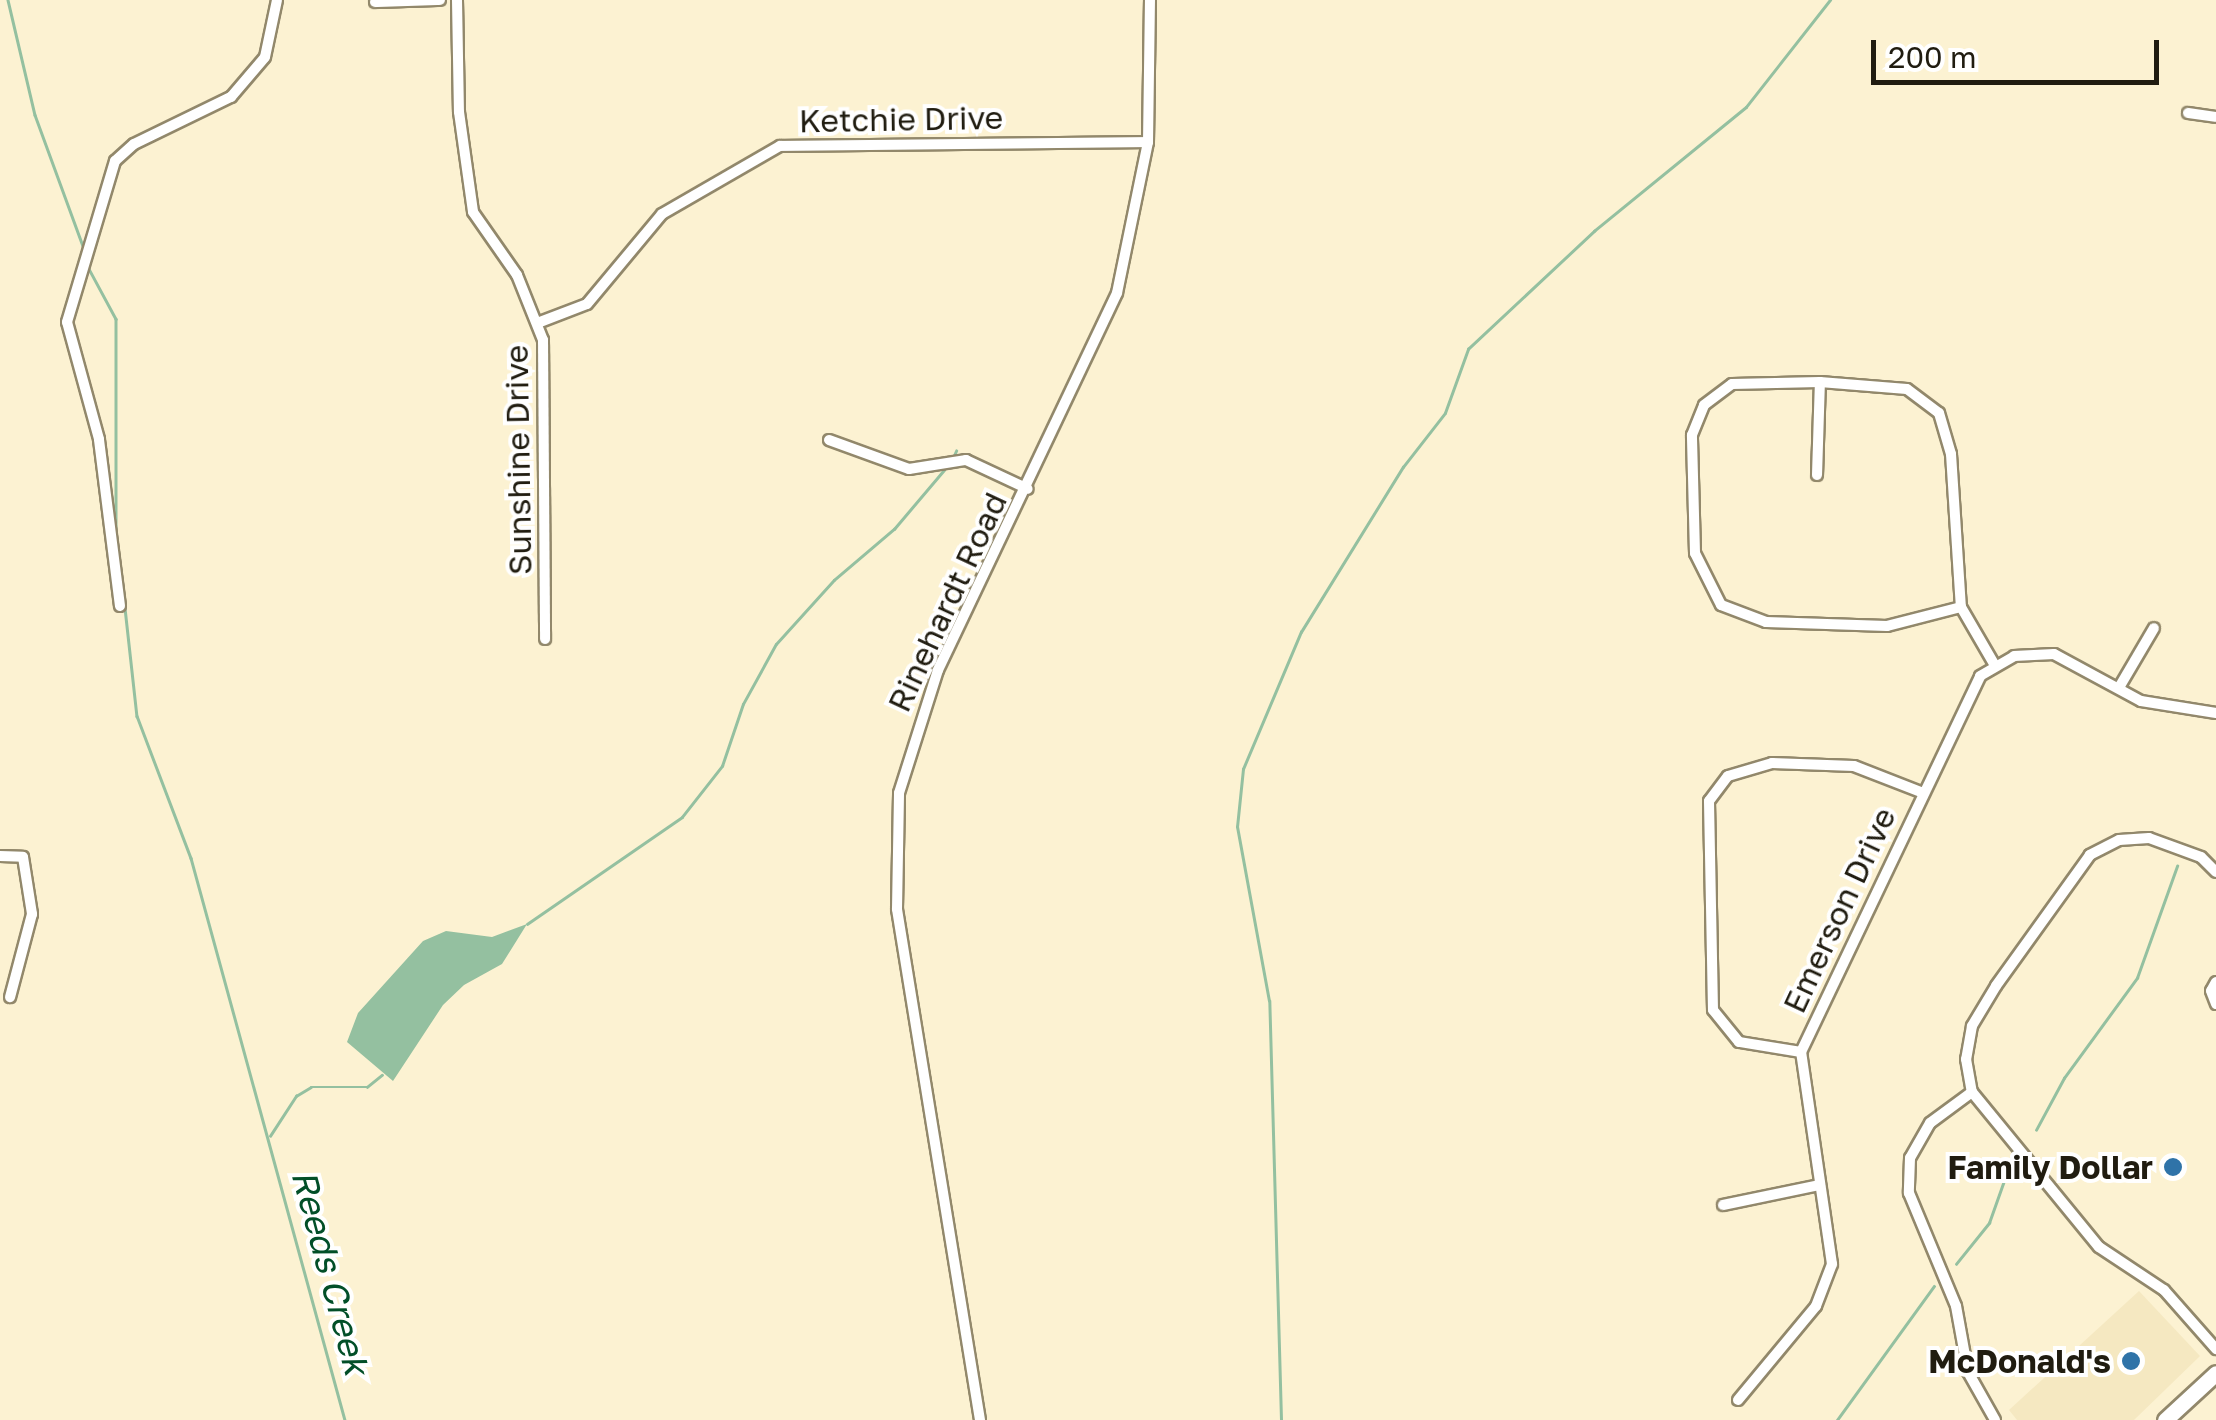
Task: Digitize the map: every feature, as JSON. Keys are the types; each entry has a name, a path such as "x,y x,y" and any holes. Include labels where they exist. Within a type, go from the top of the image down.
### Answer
{"main road":[{"path":"2165,1420 2216,1373"}],"street":[{"path":"120,606 100,439 67,322 115,161 150,135 220,105 244,84 272,39 277,0"},
{"path":"376,2 440,0"},
{"name":"Sunshine Drive","path":"456,0 460,112 473,212 540,322 547,374 545,640"},
{"name":"Rinehardt Road","path":"980,1420 893,849 912,739 1117,293 1148,142 1150,0"},
{"path":"2188,113 2216,116"},
{"name":"Ketchie Drive","path":"540,322 587,304 662,214 780,146 1148,142"},
{"path":"1817,475 1820,382"},
{"path":"1960,607 1905,625 1766,622 1742,617 1708,590 1695,553 1692,435 1704,405 1732,384 1820,382 1907,389 1938,412 1951,454 1960,607 1994,664 2054,654 2169,708 2216,713"},
{"path":"829,440 909,470 966,460 1028,488"},
{"path":"2120,686 2154,628"},
{"name":"Emerson Drive","path":"1738,1400 1791,1341 1828,1285 1831,1238 1801,1052 1921,792 1980,676 1994,664"},
{"path":"1801,1052 1739,1042 1712,1010 1709,802 1728,776 1772,763 1854,766 1921,792"},
{"path":"2216,872 2201,857 2150,838 2118,840 2090,855 1972,1026 1966,1059 1972,1092 2100,1247 2164,1290 2216,1349"},
{"path":"0,856 23,857 32,914 10,997"},
{"path":"2216,982 2216,1004"},
{"path":"1972,1092 1930,1123 1910,1158 1909,1193 1956,1306 1968,1372 1995,1420"},
{"path":"1723,1205 1820,1185"}],"shaded area":[{"path":"527,924 502,964 464,985 443,1005 393,1081 347,1042 358,1013 423,941 446,931 492,937"},
{"name":"McDonald's","path":"2139,1291 2200,1356 2134,1420 2017,1420 2009,1410"}],"waterway":[{"path":"8,0 35,115 84,249"},
{"path":"1281,1420 1269,1001 1237,827 1243,769 1301,632 1403,467 1445,413 1468,349 1594,231 1746,107 1830,0"},
{"path":"88,267 116,319 116,536"},
{"path":"952,460 956,451"},
{"path":"527,924 682,817 722,766 743,704 776,644 834,580 894,529 944,470"},
{"name":"Reeds Creek","path":"125,608 137,716 191,858 345,1420"},
{"path":"2036,1130 2064,1078 2137,978 2177,866"},
{"path":"270,1136 296,1096 311,1087 367,1087 382,1075"},
{"path":"1956,1264 1989,1223 2011,1161"},
{"path":"1837,1420 1934,1286"}],"place":[{"name":"Family Dollar","path":"2173,1167"},
{"name":"McDonald's","path":"2131,1361"}]}
